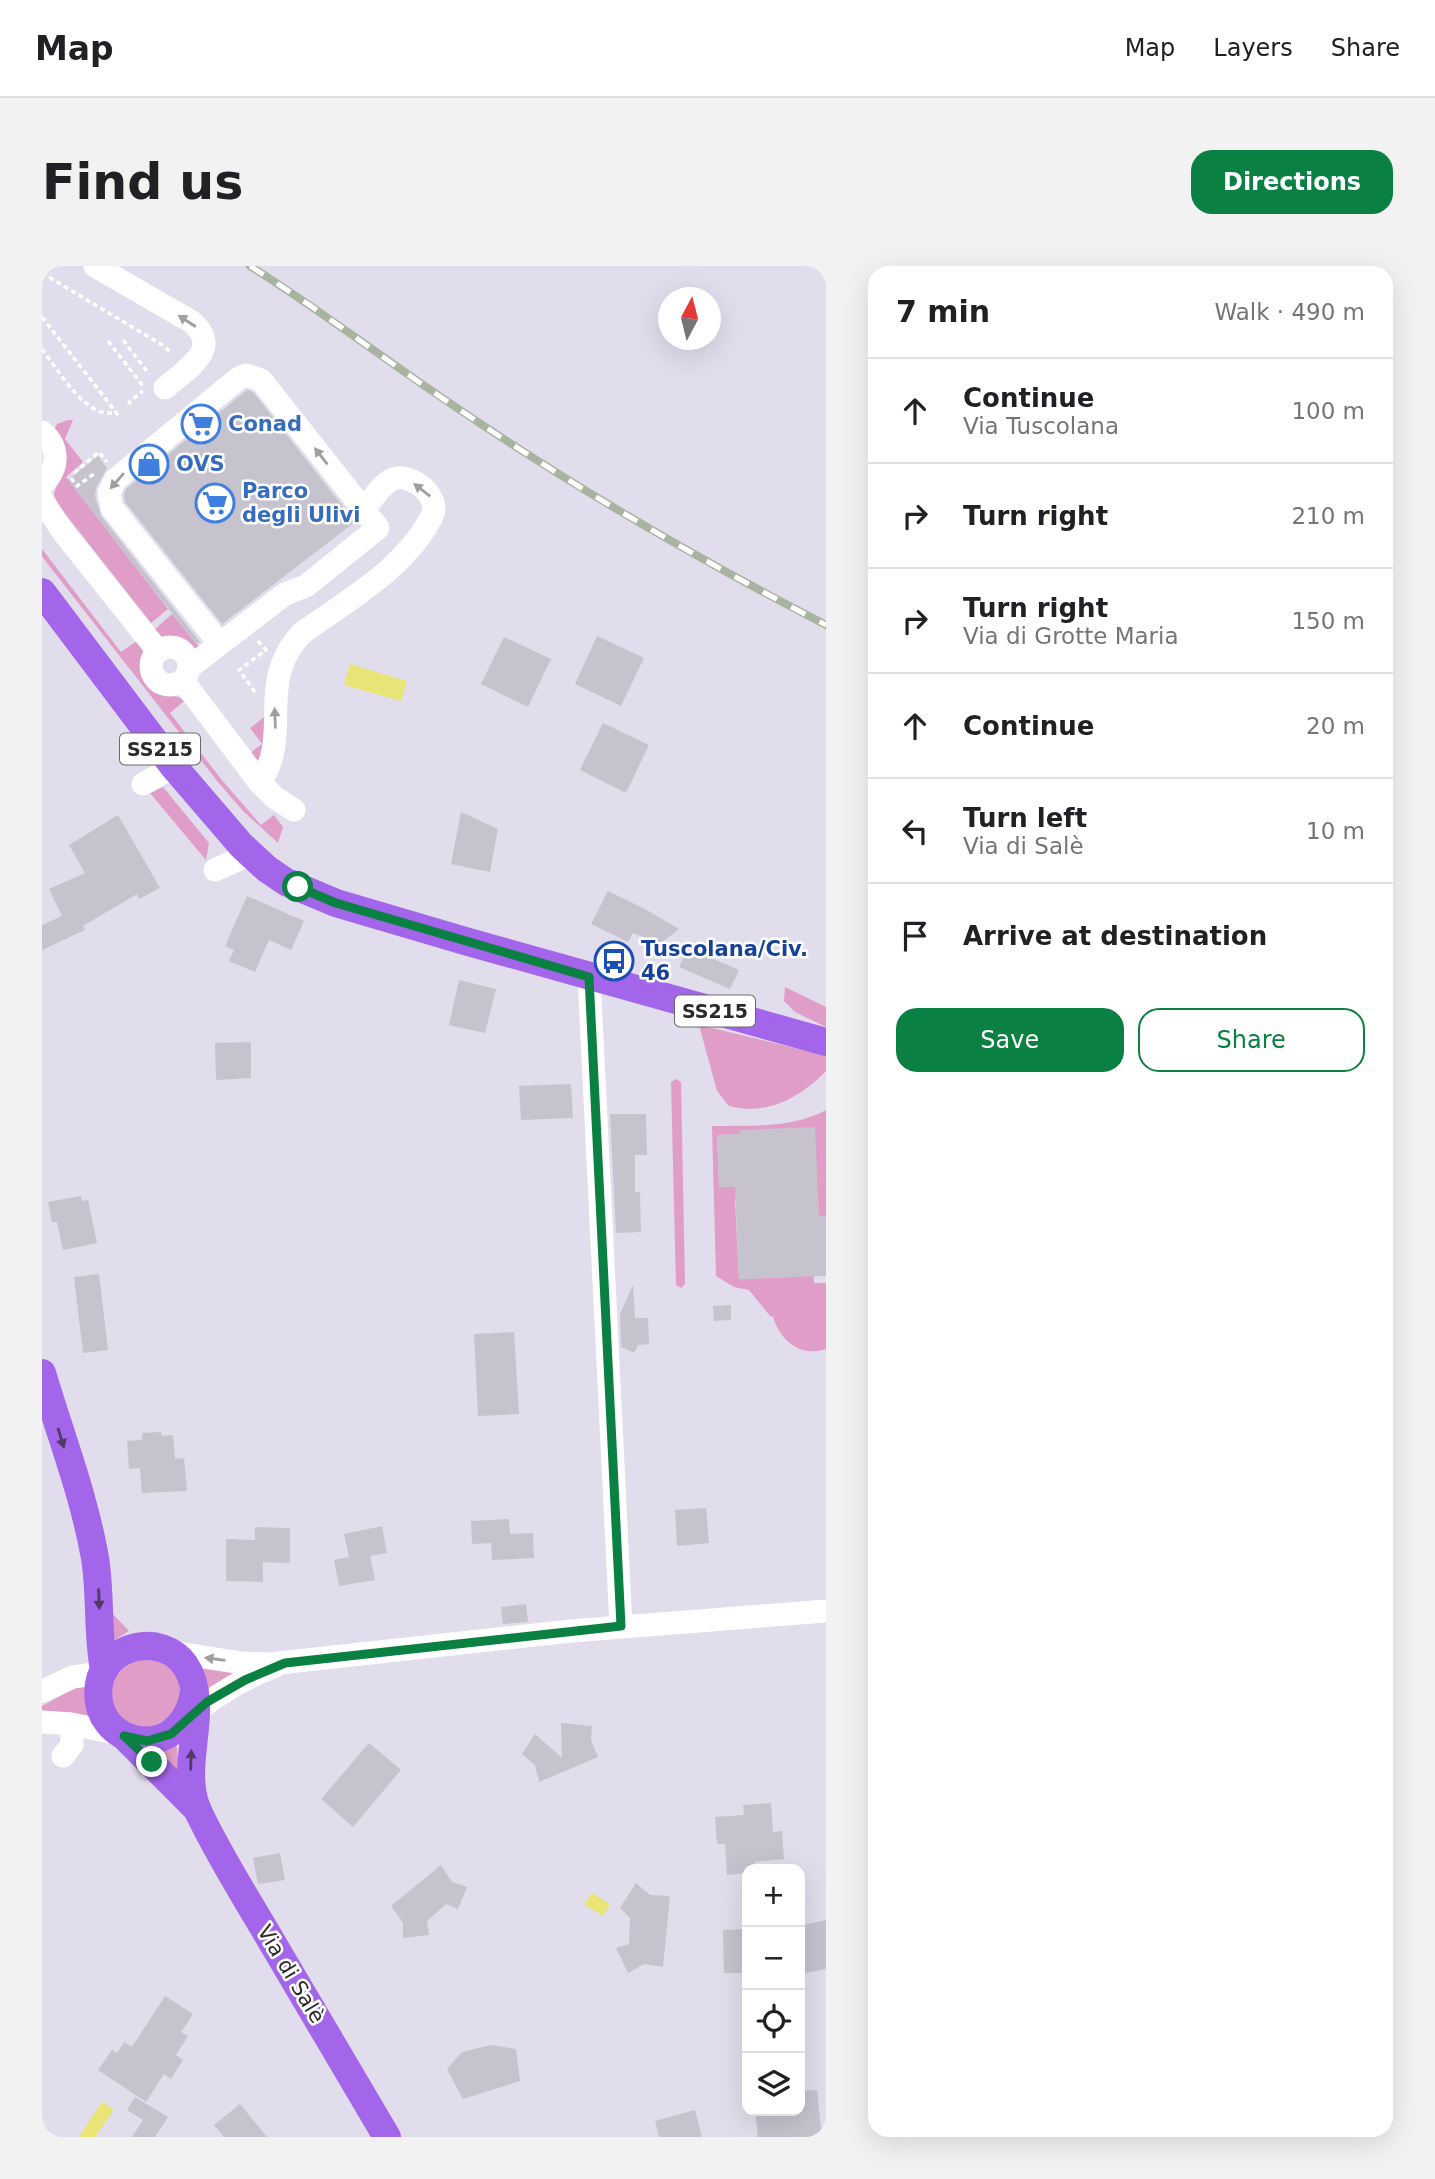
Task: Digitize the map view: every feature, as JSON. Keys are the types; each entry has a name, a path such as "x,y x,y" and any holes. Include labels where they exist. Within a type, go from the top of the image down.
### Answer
{"main road":[{"name":"SS215","path":"42,592 174,767 250,853 286,882 336,903 605,976 817,1040"},
{"path":"42,1373 93,1547 99,1588 102,1664 98,1700 103,1714 112,1727 139,1741 155,1740 171,1734 191,1709 191,1677 183,1662 171,1652 149,1646 126,1649 102,1664"},
{"name":"Via di Salè","path":"191,1709 192,1785 197,1809"},
{"name":"Via di Salè","path":"123,1735 197,1809 260,1923 387,2137"}],"street":[{"path":"99,275 192,323 205,339 205,349 198,359 160,385"},
{"path":"220,644 112,508 109,493 115,480 239,378 246,375 261,380 371,519 407,553"},
{"path":"42,432 53,444 56,461 49,478 42,485"},
{"path":"260,783 270,768 274,755 277,685 289,646 302,633 407,553 434,513 435,503 429,493 403,478 396,478 388,483 371,519 306,586 285,594 220,644 187,674 172,686 155,679 151,662 158,651 168,647 179,649 188,657 187,674 260,783 274,797 294,810"},
{"path":"42,500 64,533 158,651"},
{"path":"143,784 174,767"},
{"path":"215,870 250,853"},
{"path":"605,976 621,1626"},
{"path":"779,1012 817,1040"},
{"path":"171,1652 243,1662 285,1663 621,1626 826,1611"},
{"path":"191,1709 245,1680 285,1663"},
{"path":"42,1691 102,1664"},
{"path":"42,1722 71,1724 123,1735"},
{"path":"63,1756 72,1745 71,1724"}],"path":[{"path":"42,273 170,352"},
{"path":"42,317 117,413 103,413 87,405 42,349"},
{"path":"123,340 160,385"},
{"path":"108,341 146,389 129,402 131,404"},
{"path":"89,475 77,486 70,476 99,452 108,463"},
{"path":"241,673 239,670 266,650"}],"shaded area":[{"path":"73,420 65,439 83,462 66,477 168,609 151,623 67,516 64,518 54,495 62,462 55,428 57,424"},
{"path":"42,549 121,652 137,641 144,650 142,668 147,687 158,694 174,696 184,701 170,713 261,825 274,815 283,827 278,843 243,811 218,782 47,563 42,556"},
{"path":"172,614 199,647 195,649 179,639 159,637 153,631"},
{"path":"350,664 407,681 401,701 344,685"},
{"path":"267,715 261,760 257,760 250,753 262,744 250,728"},
{"path":"163,787 209,843 206,860 150,793"},
{"path":"785,987 826,1007 826,1027 795,1012 784,1001"},
{"path":"699,1025 824,1055 826,1071 794,1097 782,1102 756,1109 729,1106 717,1091"},
{"path":"676,1079 681,1082 685,1284 681,1288 676,1285 671,1082"},
{"path":"826,1110 826,1216 811,1217 814,1283 826,1283 826,1349 808,1351 786,1340 773,1317 749,1290 734,1287 716,1276 712,1126 771,1125 813,1116","holes":["740,1130 792,1277 739,1279 735,1200 742,1186 719,1187 717,1135 740,1134"]},
{"path":"109,1610 129,1631 108,1644"},
{"path":"150,1657 175,1673 179,1678 181,1693 177,1714 145,1730 123,1722 111,1703 113,1680 127,1663"},
{"path":"198,1663 241,1669 205,1697"},
{"path":"86,1682 95,1721 42,1716 42,1706"},
{"path":"176,1742 181,1779 158,1751"},
{"path":"592,1893 610,1904 603,1916 584,1904"},
{"path":"102,2102 114,2110 95,2137 79,2137"}],"building":[{"name":"Parco degli Ulivi","path":"247,390 253,392 355,522 222,624 125,502 124,495 126,489"},
{"path":"98,456 107,468 96,488 95,496 101,516 200,642 196,644 68,480"},
{"path":"597,636 644,658 621,706 575,684"},
{"path":"504,637 551,659 528,707 481,684"},
{"path":"603,723 649,745 626,793 580,770"},
{"path":"461,812 498,829 490,872 451,864"},
{"path":"118,815 160,888 139,899 137,894 83,926 85,930 42,950 42,925 62,916 49,889 85,873 69,845"},
{"path":"608,891 679,929 660,944 633,933 628,942 591,924"},
{"path":"247,896 304,921 291,950 269,940 255,972 229,961 234,950 225,946"},
{"path":"688,948 739,970 730,989 679,967"},
{"path":"459,980 496,989 485,1033 449,1025"},
{"path":"251,1042 251,1078 216,1080 215,1043"},
{"path":"571,1084 573,1118 521,1120 519,1086"},
{"path":"610,1114 646,1114 647,1155 635,1155 635,1192 640,1192 641,1232 616,1233"},
{"path":"815,1127 819,1216 826,1216 826,1276 739,1279 735,1187 719,1187 717,1135 740,1134 740,1130"},
{"path":"81,1196 82,1201 88,1200 97,1243 63,1250 57,1222 52,1222 48,1202"},
{"path":"99,1274 108,1350 83,1353 74,1277"},
{"path":"633,1285 635,1318 648,1318 649,1344 638,1345 634,1353 621,1347 620,1314"},
{"path":"731,1305 731,1320 714,1321 713,1306"},
{"path":"514,1332 519,1414 478,1416 474,1334"},
{"path":"161,1432 162,1436 173,1435 175,1459 184,1458 187,1491 142,1493 140,1468 129,1469 127,1441 142,1440 142,1433"},
{"path":"706,1508 709,1543 677,1546 675,1510"},
{"path":"509,1519 510,1534 533,1533 534,1558 492,1560 491,1543 472,1544 471,1521"},
{"path":"382,1526 387,1553 370,1556 375,1580 339,1586 334,1560 349,1557 344,1534"},
{"path":"255,1527 290,1528 290,1563 263,1562 263,1582 226,1581 226,1539 255,1540"},
{"path":"526,1604 528,1622 503,1624 501,1607"},
{"path":"561,1723 592,1726 591,1740 598,1757 539,1782 535,1765 522,1754 535,1734 562,1758"},
{"path":"369,1743 401,1770 353,1827 321,1799"},
{"path":"771,1803 773,1832 782,1831 784,1859 742,1864 742,1874 727,1875 725,1844 717,1844 715,1817 744,1815 743,1805"},
{"path":"280,1853 285,1880 258,1884 253,1858"},
{"path":"441,1865 452,1882 467,1887 458,1909 446,1904 427,1921 429,1935 403,1938 403,1923 391,1906"},
{"path":"636,1883 650,1895 670,1896 663,1967 644,1964 628,1973 616,1948 629,1944 630,1918 620,1908"},
{"path":"826,1920 826,1969 805,1973 805,1925"},
{"path":"742,1929 742,1973 724,1973 723,1930"},
{"path":"165,1996 193,2014 181,2032 188,2036 176,2055 183,2060 171,2079 164,2074 146,2102 98,2070 112,2050 117,2053 124,2042 132,2047"},
{"path":"491,2045 516,2049 520,2081 463,2099 447,2069 462,2052"},
{"path":"817,2090 822,2137 758,2137 756,2116 805,2116 805,2091"},
{"path":"135,2097 168,2117 155,2137 132,2137 143,2120 127,2110"},
{"path":"240,2104 267,2137 224,2137 214,2125"},
{"path":"695,2110 702,2137 659,2137 655,2121"}],"railway":[{"path":"250,266 549,468 686,549 826,625"}],"place":[{"name":"Conad","path":"201,424"},
{"name":"OVS","path":"149,464"},
{"name":"Parco degli Ulivi","path":"215,503"},
{"name":"Tuscolana/Civ. 46","path":"614,961"}],"route":[{"path":"152,1762 124,1736 147,1741 171,1734 207,1702 245,1680 285,1663 621,1626 589,977 336,903 298,887"}]}
